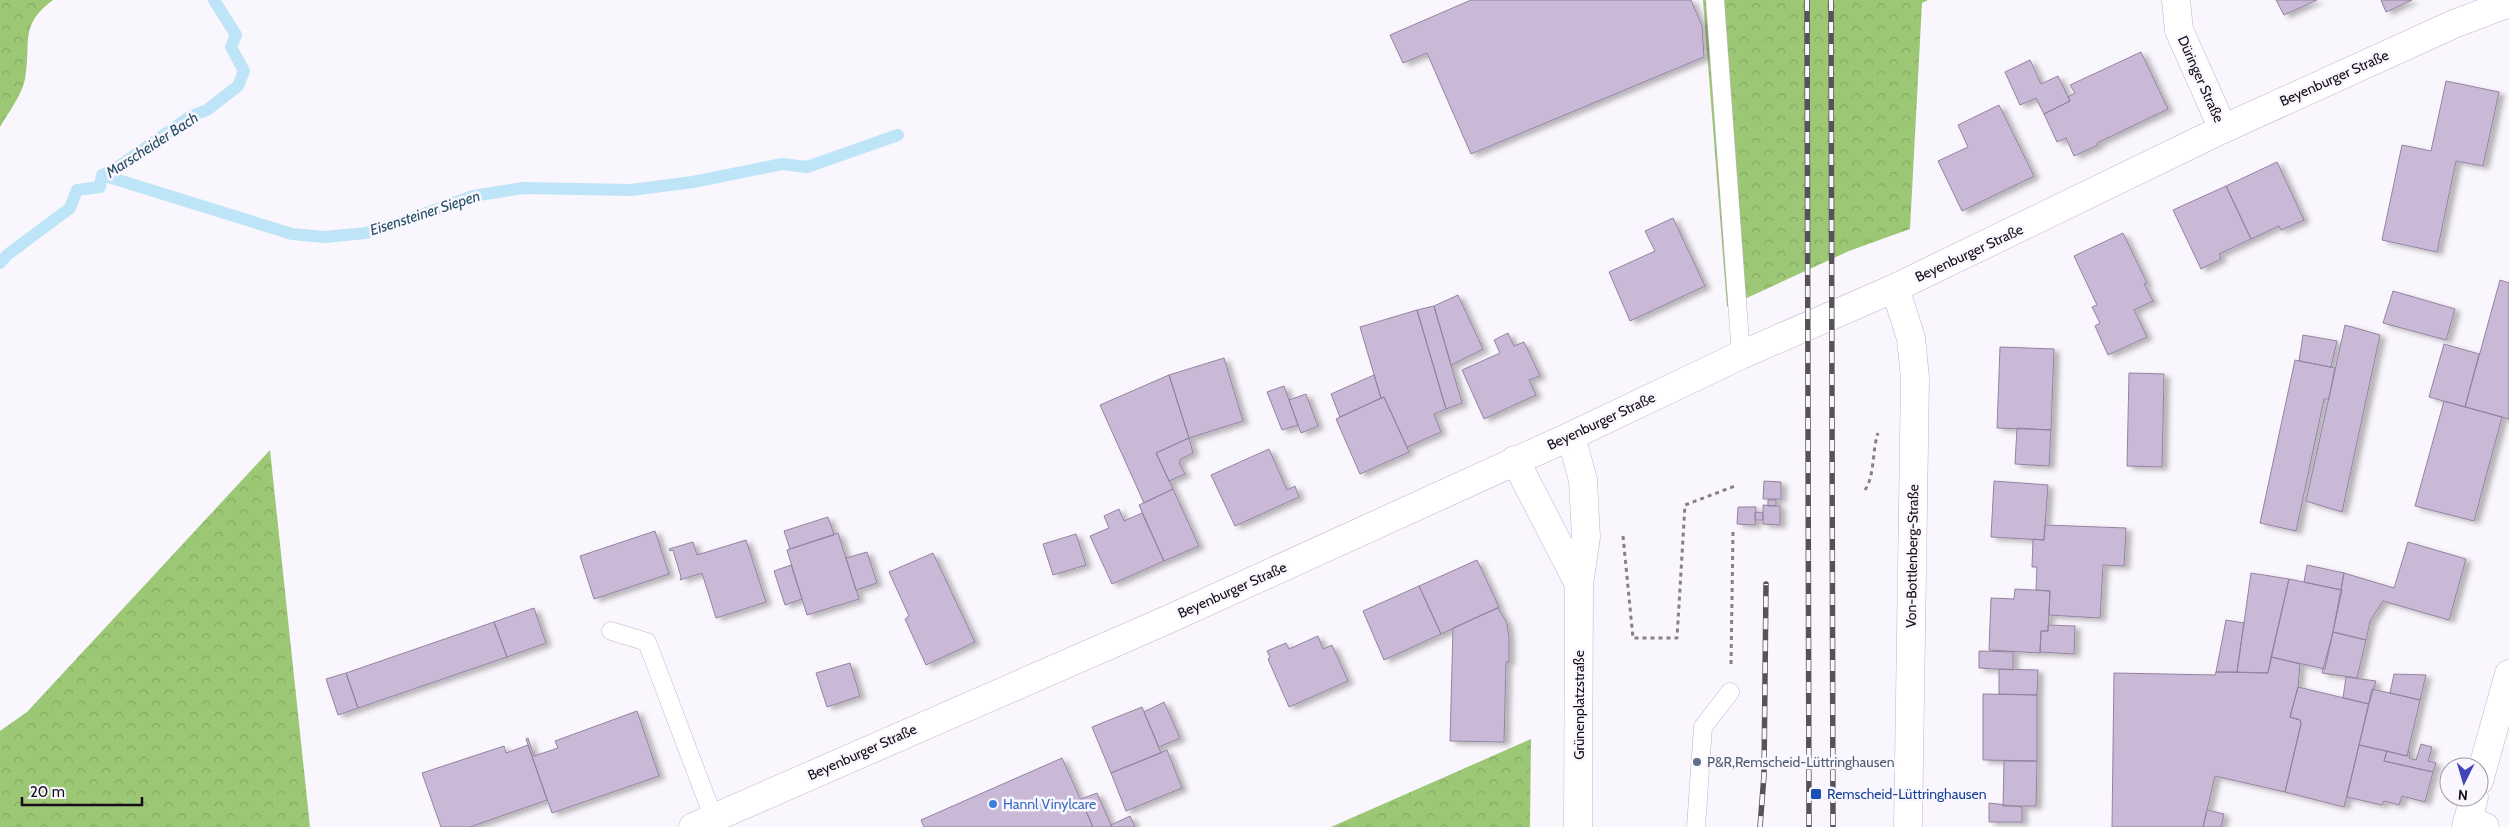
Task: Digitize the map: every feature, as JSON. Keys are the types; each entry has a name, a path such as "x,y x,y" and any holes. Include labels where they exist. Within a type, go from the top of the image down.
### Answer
{"main road":[{"name":"Düringer Straße","path":"2176,0 2179,30 2222,129"},
{"name":"Beyenburger Straße","path":"704,823 866,749 1169,618 1515,460 1572,436 1741,355 1895,288 2222,129 2454,24 2507,3"},
{"name":"Von-Bottlenberg-Straße","path":"1895,288 1911,338 1915,378 1908,827"},
{"name":"Grünenplatzstraße","path":"1572,436 1583,480 1586,514 1586,537 1580,584 1578,827"},
{"name":"Grünenplatzstraße","path":"1515,460 1580,584"},
{"path":"2486,757 2509,674"}],"lane":[{"path":"1715,0 1741,355"},
{"path":"611,631 648,642 704,823"},
{"path":"1696,827 1703,727 1730,692"}],"path":[{"path":"1865,490 1869,484 1873,446"},
{"path":"1623,533 1633,638 1677,638 1685,505 1734,486"},
{"path":"1730,692 1734,531"}],"green space":[{"path":"0,0 53,0 42,9 31,27 28,36 25,79 18,98 0,127"},
{"path":"1703,0 1928,0 1922,3 1910,229 1849,251 1727,307"},
{"path":"270,450 310,827 0,827 0,731 27,712"},
{"path":"1531,739 1530,827 1331,827"}],"building":[{"path":"1471,0 1691,0 1702,26 1704,57 1471,154 1427,53 1403,63 1390,35"},
{"path":"2276,0 2317,0 2284,15"},
{"path":"2381,0 2412,0 2386,12"},
{"path":"2141,52 2168,109 2074,156 2066,138 2057,142 2044,114 2070,101 2068,97 2075,93 2070,85"},
{"path":"2030,60 2041,84 2058,76 2070,101 2044,114 2036,98 2020,105 2005,72"},
{"path":"2446,81 2499,92 2483,166 2456,161 2437,252 2382,240 2402,145 2431,151"},
{"path":"1999,105 2034,176 1962,211 1938,161 1968,147 1958,125"},
{"path":"2277,162 2304,220 2281,230 2279,226 2251,239 2226,186"},
{"path":"2226,186 2251,239 2219,254 2221,259 2201,269 2173,210"},
{"path":"1673,218 1705,286 1630,321 1609,272 1655,251 1645,231"},
{"path":"2123,233 2147,283 2144,284 2153,301 2134,310 2147,337 2108,355 2095,326 2100,323 2092,307 2097,305 2074,256"},
{"path":"2500,280 2509,283 2509,419 2465,407"},
{"path":"2393,291 2455,309 2446,340 2383,323"},
{"path":"1458,295 1483,349 1451,365 1434,306"},
{"path":"1434,306 1462,403 1446,409 1417,310"},
{"path":"1417,310 1446,409 1434,414 1441,432 1407,447 1384,397 1381,398 1360,327"},
{"path":"2345,325 2380,335 2342,512 2306,501"},
{"path":"1508,333 1514,346 1524,342 1540,376 1529,380 1536,395 1484,419 1462,370 1500,353 1494,340"},
{"path":"2303,335 2337,341 2331,367 2299,361"},
{"path":"2444,344 2479,354 2465,407 2429,397"},
{"path":"2000,347 2054,349 2051,430 1997,428"},
{"path":"1224,358 1243,421 1189,438 1169,375"},
{"path":"2295,360 2335,368 2329,399 2324,399 2296,531 2260,523"},
{"path":"2129,373 2164,374 2162,467 2127,466"},
{"path":"1169,375 1189,438 1156,453 1173,489 1144,503 1100,405"},
{"path":"1374,375 1381,398 1340,417 1331,394"},
{"path":"1284,386 1298,425 1282,430 1267,392"},
{"path":"1306,394 1318,426 1301,433 1289,400"},
{"path":"1384,397 1409,452 1360,474 1336,419"},
{"path":"2444,401 2502,417 2474,521 2415,506"},
{"path":"2017,428 2051,430 2049,466 2015,464"},
{"path":"1189,438 1193,453 1181,459 1179,463 1185,474 1169,481 1156,453"},
{"path":"1269,449 1287,490 1295,486 1299,497 1235,526 1211,475"},
{"path":"1764,481 1781,482 1781,499 1763,499"},
{"path":"1994,481 2048,485 2044,540 1991,537"},
{"path":"1173,489 1199,546 1164,561 1139,505"},
{"path":"1768,500 1776,500 1776,506 1768,506"},
{"path":"1763,505 1780,506 1780,525 1763,524"},
{"path":"1738,507 1756,507 1755,525 1737,524"},
{"path":"1119,509 1124,521 1142,513 1164,561 1112,584 1090,536 1109,528 1104,516"},
{"path":"1755,512 1763,513 1763,520 1755,520"},
{"path":"828,517 834,535 790,549 784,531"},
{"path":"2045,525 2126,528 2124,566 2103,565 2100,618 2049,615 2050,591 2036,590 2037,567 2032,567 2033,539 2044,540"},
{"path":"655,531 669,574 594,599 580,556"},
{"path":"838,533 859,599 807,615 787,550"},
{"path":"1076,534 1086,565 1053,575 1043,544"},
{"path":"746,540 766,602 716,618 702,573 680,580 681,577 673,550 670,551 669,549 693,542 697,555"},
{"path":"2408,542 2466,559 2449,620 2383,601 2370,621 2366,640 2333,632 2344,573 2394,588"},
{"path":"867,552 877,583 856,590 846,558"},
{"path":"933,553 975,642 926,665 905,619 909,616 889,572"},
{"path":"1477,560 1499,607 1441,634 1419,586"},
{"path":"791,565 802,599 785,605 774,571"},
{"path":"2307,565 2344,573 2341,590 2304,582"},
{"path":"2251,573 2289,579 2268,673 2237,672"},
{"path":"2289,579 2342,590 2325,669 2271,657"},
{"path":"1419,586 1441,634 1384,660 1363,611"},
{"path":"2015,589 2050,591 2048,631 2041,631 2040,653 1989,650 1991,598 2014,599"},
{"path":"534,608 546,643 507,657 494,622"},
{"path":"1498,608 1507,623 1509,638 1509,662 1506,662 1504,742 1450,741 1453,628"},
{"path":"2226,620 2244,623 2237,672 2216,672"},
{"path":"494,622 507,657 358,708 346,673"},
{"path":"2048,625 2075,626 2074,654 2040,652 2041,631 2048,631"},
{"path":"2333,632 2366,640 2357,678 2322,673"},
{"path":"1318,636 1323,649 1332,645 1348,681 1289,707 1268,659 1270,657 1267,651 1286,643 1289,649"},
{"path":"1979,651 2013,652 2013,670 1979,668"},
{"path":"2271,657 2300,664 2298,687 2290,717 2300,720 2301,724 2285,792 2215,776 2203,827 2112,827 2114,673 2215,675 2216,672 2268,673"},
{"path":"850,663 860,696 827,707 816,673"},
{"path":"1999,669 2038,670 2037,695 1999,694"},
{"path":"346,673 358,708 338,715 326,679"},
{"path":"2394,674 2426,675 2420,700 2390,693"},
{"path":"2346,677 2376,681 2369,704 2343,698"},
{"path":"2298,687 2369,704 2344,807 2285,792 2301,724 2300,720 2290,717"},
{"path":"2372,689 2420,700 2407,756 2359,745"},
{"path":"1983,694 2037,695 2037,761 1983,760"},
{"path":"1164,702 1180,738 1159,747 1144,712"},
{"path":"1142,707 1161,753 1111,773 1092,727"},
{"path":"637,711 659,776 552,813 526,739 528,738 534,756 558,748 555,741"},
{"path":"2421,744 2432,747 2428,761 2436,763 2433,772 2384,761 2387,751 2407,756 2408,752 2410,752 2409,758 2416,760"},
{"path":"528,745 547,800 470,827 441,827 422,773 504,746 506,753"},
{"path":"2359,745 2387,751 2384,761 2433,772 2425,802 2402,796 2399,805 2384,801 2382,805 2347,797"},
{"path":"1167,750 1182,788 1126,811 1111,773"},
{"path":"1062,758 1093,827 924,827 921,820"},
{"path":"2004,761 2037,761 2036,806 2003,806"},
{"path":"1097,793 1111,825 1110,827 1093,827 1081,799"},
{"path":"1989,803 2022,807 2022,822 1989,822"},
{"path":"2207,810 2224,814 2221,827 2203,827"},
{"path":"1130,816 1135,827 1112,827 1111,825"}],"waterway":[{"name":"Marscheider Bach","path":"0,263 7,255 70,208 77,190 100,187 102,175 118,167 191,116 207,110 238,86 244,71 231,47 236,35 214,0"},
{"name":"Eisensteiner Siepen","path":"102,175 292,234 325,237 366,233 473,196 523,188 631,190 693,182 782,164 807,167 898,135"}],"railway":[{"path":"1807,0 1809,827"},
{"path":"1831,0 1833,827"},
{"path":"1760,827 1764,775 1766,584"}],"place":[{"name":"P&R,Remscheid-Lüttringhausen","path":"1697,762"},
{"name":"Remscheid-Lüttringhausen","path":"1816,794"},
{"name":"Hannl Vinylcare","path":"993,804"}]}
